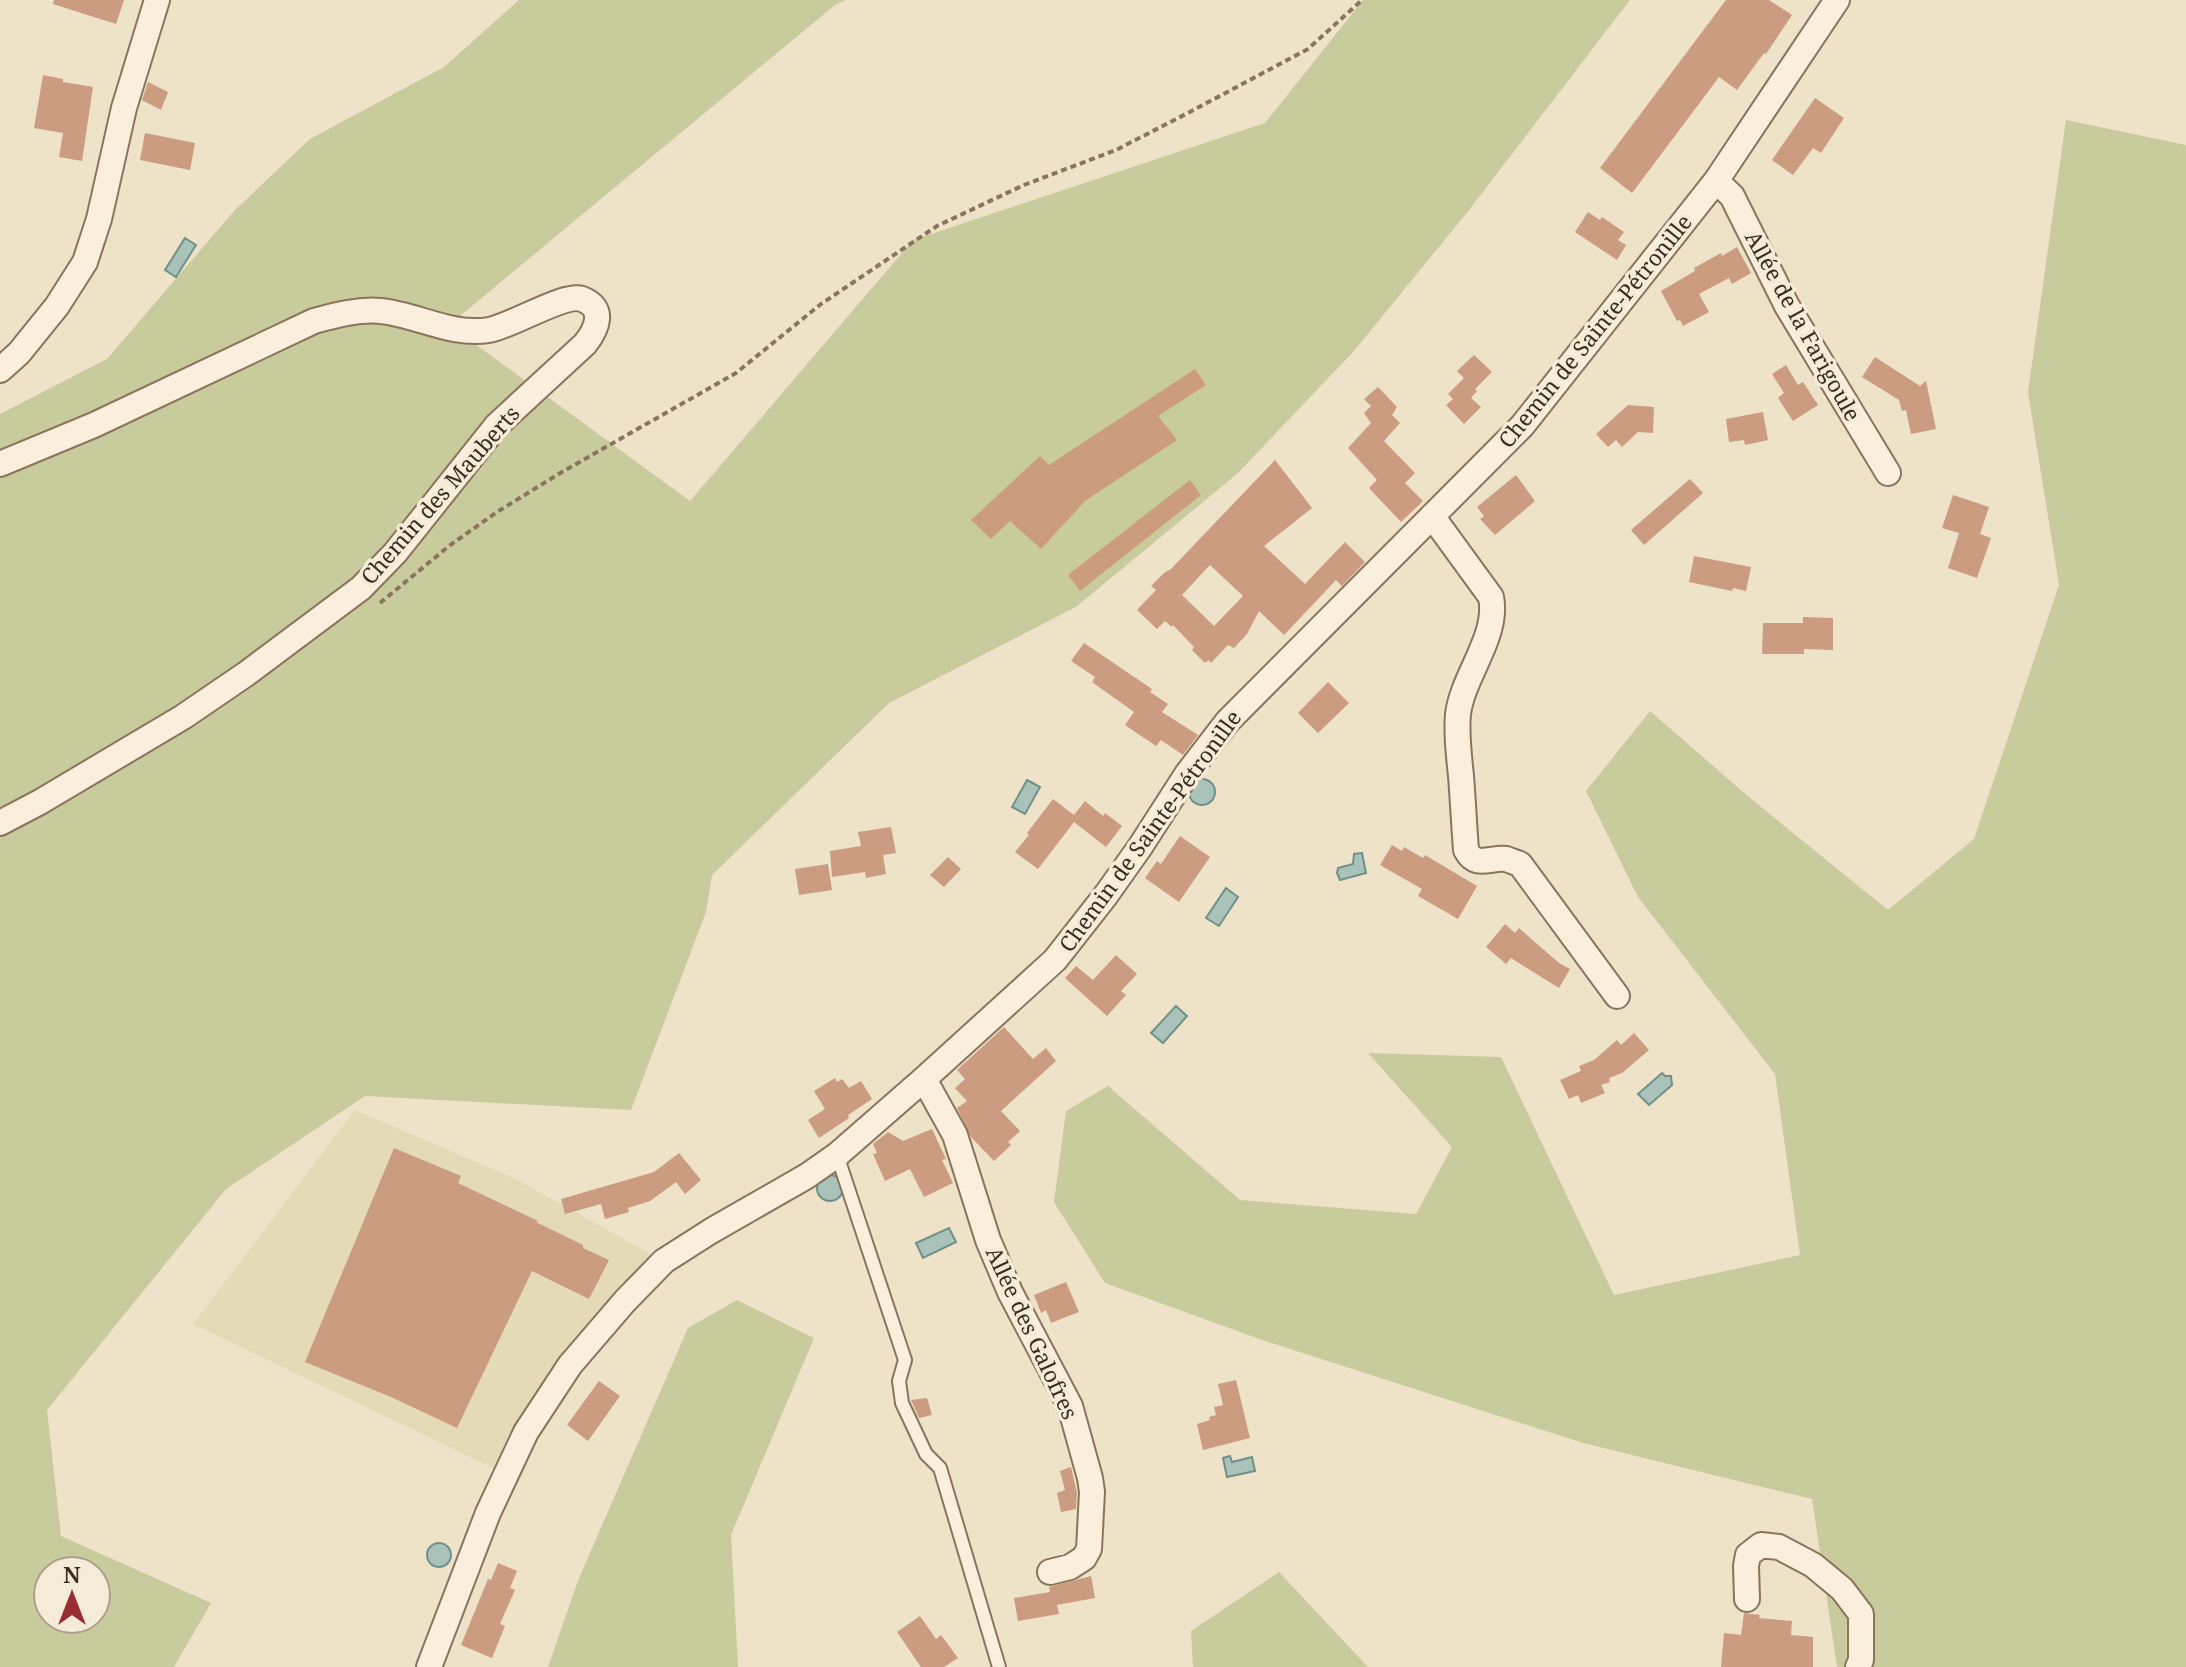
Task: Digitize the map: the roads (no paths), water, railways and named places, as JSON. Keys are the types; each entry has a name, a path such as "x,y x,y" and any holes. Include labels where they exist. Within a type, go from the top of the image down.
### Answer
{"street":[{"path":"0,370 19,353 57,306 85,262 99,219 124,108 157,0"},
{"name":"Chemin de Sainte-Pétronille","path":"429,1667 488,1513 526,1432 570,1365 664,1261 837,1155 1055,960 1114,883 1187,774 1227,722 1522,426 1716,181 1837,0"},
{"name":"Allée de la Farigoule","path":"1716,181 1732,196 1787,306 1888,473"},
{"name":"Chemin des Mauberts","path":"0,464 94,425 314,321 339,314 360,310 384,311 457,331 475,332 493,329 564,299 577,297 589,303 598,321 594,333 585,344 497,425 395,553 361,588 183,717 0,823"},
{"path":"1432,516 1491,597 1494,608 1458,714 1466,850 1470,857 1478,860 1506,859 1520,864 1617,996"},
{"name":"Allée des Galofres","path":"924,1079 955,1135 988,1240 1010,1292 1070,1406 1090,1478 1089,1549 1084,1558 1070,1567 1050,1572"},
{"path":"1747,1599 1748,1555 1761,1545 1779,1547 1813,1565 1842,1589 1861,1614 1861,1660 1858,1667"}],"lane":[{"path":"837,1155 905,1360 899,1381 902,1403 926,1454 940,1468 999,1667"}],"water":[{"path":"185,238 196,245 176,277 165,270"},
{"path":"1202,779 1211,783 1215,792 1211,801 1202,805 1193,801 1189,792 1193,783"},
{"path":"1027,780 1040,787 1025,814 1012,807"},
{"path":"1362,853 1366,873 1340,880 1338,868 1353,864 1354,854"},
{"path":"1226,888 1238,897 1219,926 1206,918"},
{"path":"1176,1006 1187,1016 1163,1043 1151,1033"},
{"path":"1662,1073 1671,1076 1672,1085 1649,1105 1638,1094"},
{"path":"830,1175 839,1179 843,1188 839,1197 830,1201 821,1197 817,1188 821,1179"},
{"path":"949,1228 956,1242 923,1258 916,1243"},
{"path":"1230,1456 1232,1462 1252,1457 1255,1471 1227,1477 1223,1458"},
{"path":"439,1543 448,1546 451,1555 448,1564 439,1567 430,1564 427,1555 430,1546"}]}
